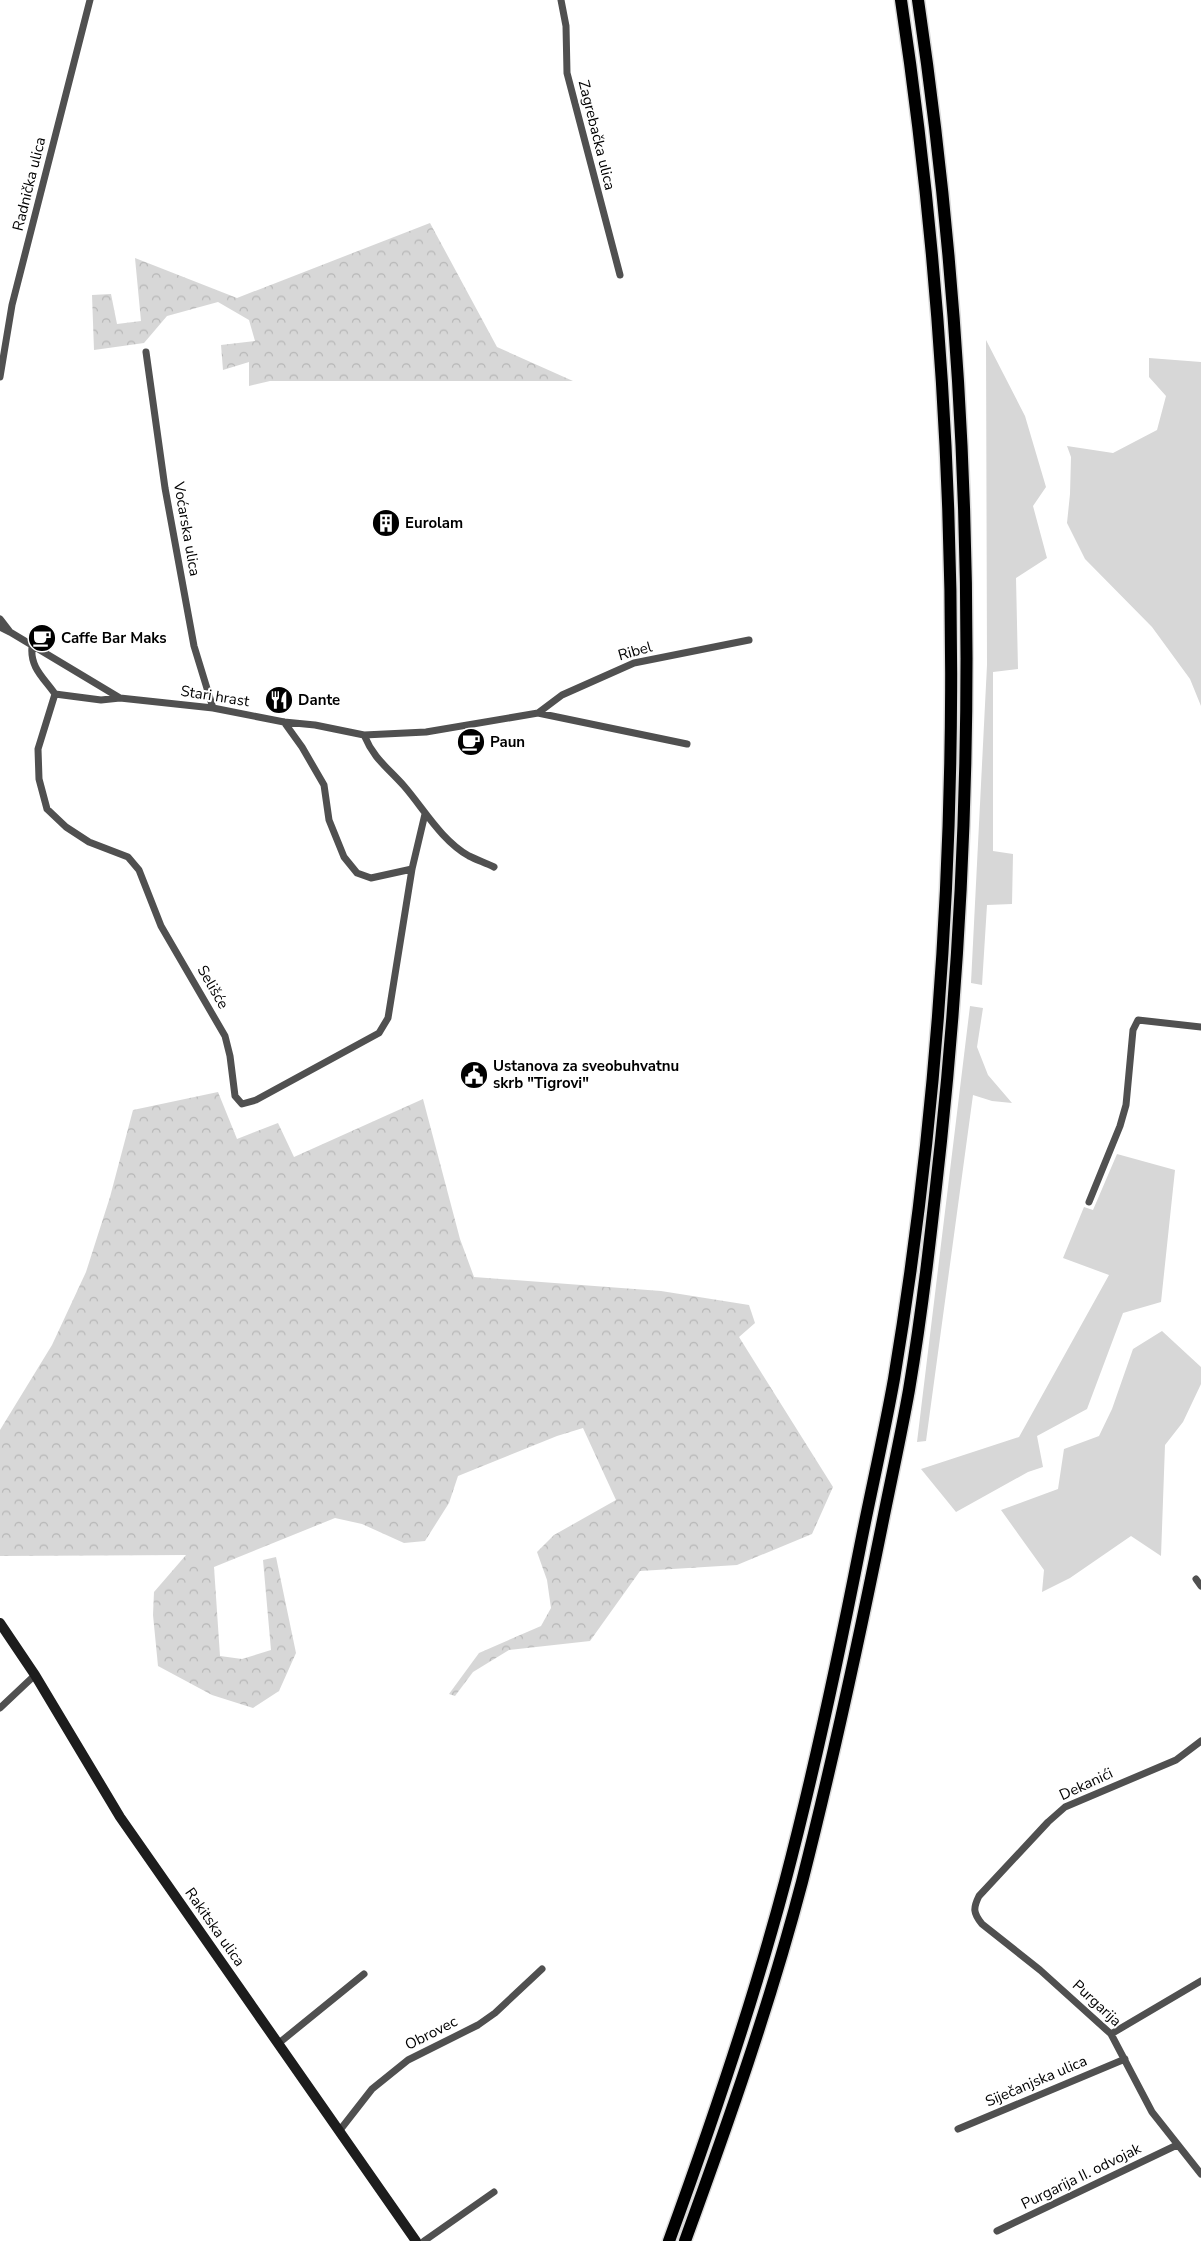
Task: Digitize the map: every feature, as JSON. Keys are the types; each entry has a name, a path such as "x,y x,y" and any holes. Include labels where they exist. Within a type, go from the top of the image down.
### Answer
{"highway":[{"path":"669,2241 723,2085 775,1917 842,1641 893,1380 913,1244 929,1106 946,878 951,620 943,410 933,257 911,66 901,0"},
{"path":"685,2241 749,2057 801,1885 858,1644 909,1392 929,1254 960,919 966,771 964,506 960,409 948,257 928,71 918,0"}],"street":[{"name":"Radnička ulica","path":"0,377 12,305 90,0"},
{"name":"Zagrebačka ulica","path":"561,0 566,26 567,73 620,276"},
{"name":"Voćarska ulica","path":"146,352 165,488 194,646 213,708"},
{"name":"Stari hrast","path":"0,619 10,632"},
{"name":"Stari hrast","path":"0,627 120,698 213,708 364,735"},
{"name":"Ribel","path":"538,713 562,695 634,663 748,640"},
{"path":"32,647 31,658 35,668 54,694 102,700 120,698"},
{"name":"Selišće","path":"54,694 38,749 39,779 47,809 66,827 89,842 128,857 139,870 161,926 225,1036 230,1056 235,1096 242,1104 256,1100 380,1032 388,1018 412,869"},
{"name":"Ribel","path":"364,735 426,732 538,713 687,744"},
{"path":"284,722 302,747 324,785 329,820 344,857 357,873 371,878 412,869 425,814"},
{"path":"364,735 371,752 404,786 425,814 446,836 468,855 494,867"},
{"path":"1089,1202 1120,1126 1126,1105 1133,1030 1138,1020 1201,1027"},
{"path":"1196,1579 1201,1586"},
{"name":"Rakitska ulica","path":"0,1623 35,1675 120,1817 279,2042 416,2241"},
{"path":"0,1708 35,1675"},
{"name":"Dekanići","path":"982,1924 974,1916 974,1907 979,1896 1048,1822 1065,1807 1176,1760 1201,1741"},
{"name":"Purgarija","path":"982,1924 1040,1970 1111,2034 1152,2112 1201,2174"},
{"name":"Obrovec","path":"340,2130 372,2089 408,2060 478,2025 495,2013 542,1969"},
{"path":"279,2042 364,1974"},
{"path":"1111,2034 1201,1981"},
{"name":"Siječanjska ulica","path":"958,2129 1124,2060"},
{"name":"Purgarija II. odvojak","path":"997,2231 1177,2145"},
{"path":"424,2241 494,2192"}],"green space":[{"path":"430,223 497,347 573,381 270,381 249,386 249,362 223,370 221,345 255,341 249,320 218,302 167,316 144,343 94,350 92,295 111,294 117,324 141,321 135,258 237,298"},
{"path":"986,340 1025,416 1046,487 1033,506 1047,558 1016,578 1018,669 993,672 993,851 1013,854 1012,904 987,905 982,985 971,983 987,665"},
{"path":"1149,358 1201,362 1201,706 1190,679 1152,627 1085,559 1067,523 1071,457 1067,446 1113,453 1157,430 1166,396 1149,377"},
{"path":"970,1006 983,1008 977,1047 988,1075 1012,1103 992,1101 973,1095 926,1441 917,1442"},
{"path":"218,1092 237,1139 278,1123 294,1157 423,1099 460,1239 474,1277 661,1291 749,1305 755,1323 739,1337 833,1487 812,1534 737,1565 640,1571 590,1641 509,1650 473,1672 455,1696 449,1694 479,1653 541,1626 551,1608 547,1580 537,1552 554,1535 616,1500 583,1428 557,1436 458,1476 449,1503 425,1541 404,1543 362,1524 335,1518 214,1567 220,1656 242,1659 271,1650 263,1560 276,1557 296,1653 279,1691 253,1708 212,1695 158,1666 153,1615 154,1592 186,1555 0,1556 0,1430 52,1345 86,1272 110,1197 133,1110"},
{"path":"1117,1154 1175,1170 1161,1302 1123,1313 1087,1409 1037,1436 1043,1467 1028,1472 956,1512 921,1469 1019,1437 1109,1275 1063,1258 1084,1207 1093,1210"},
{"path":"1162,1331 1201,1367 1201,1384 1183,1422 1165,1445 1161,1556 1131,1536 1070,1578 1042,1592 1044,1570 1001,1510 1058,1489 1064,1449 1099,1436 1112,1409 1133,1349"}],"place":[{"name":"Eurolam","path":"386,523"},
{"name":"Caffe Bar Maks","path":"42,638"},
{"name":"Dante","path":"279,700"},
{"name":"Paun","path":"471,742"},
{"name":"Ustanova za sveobuhvatnu skrb \"Tigrovi\"","path":"474,1075"}]}
